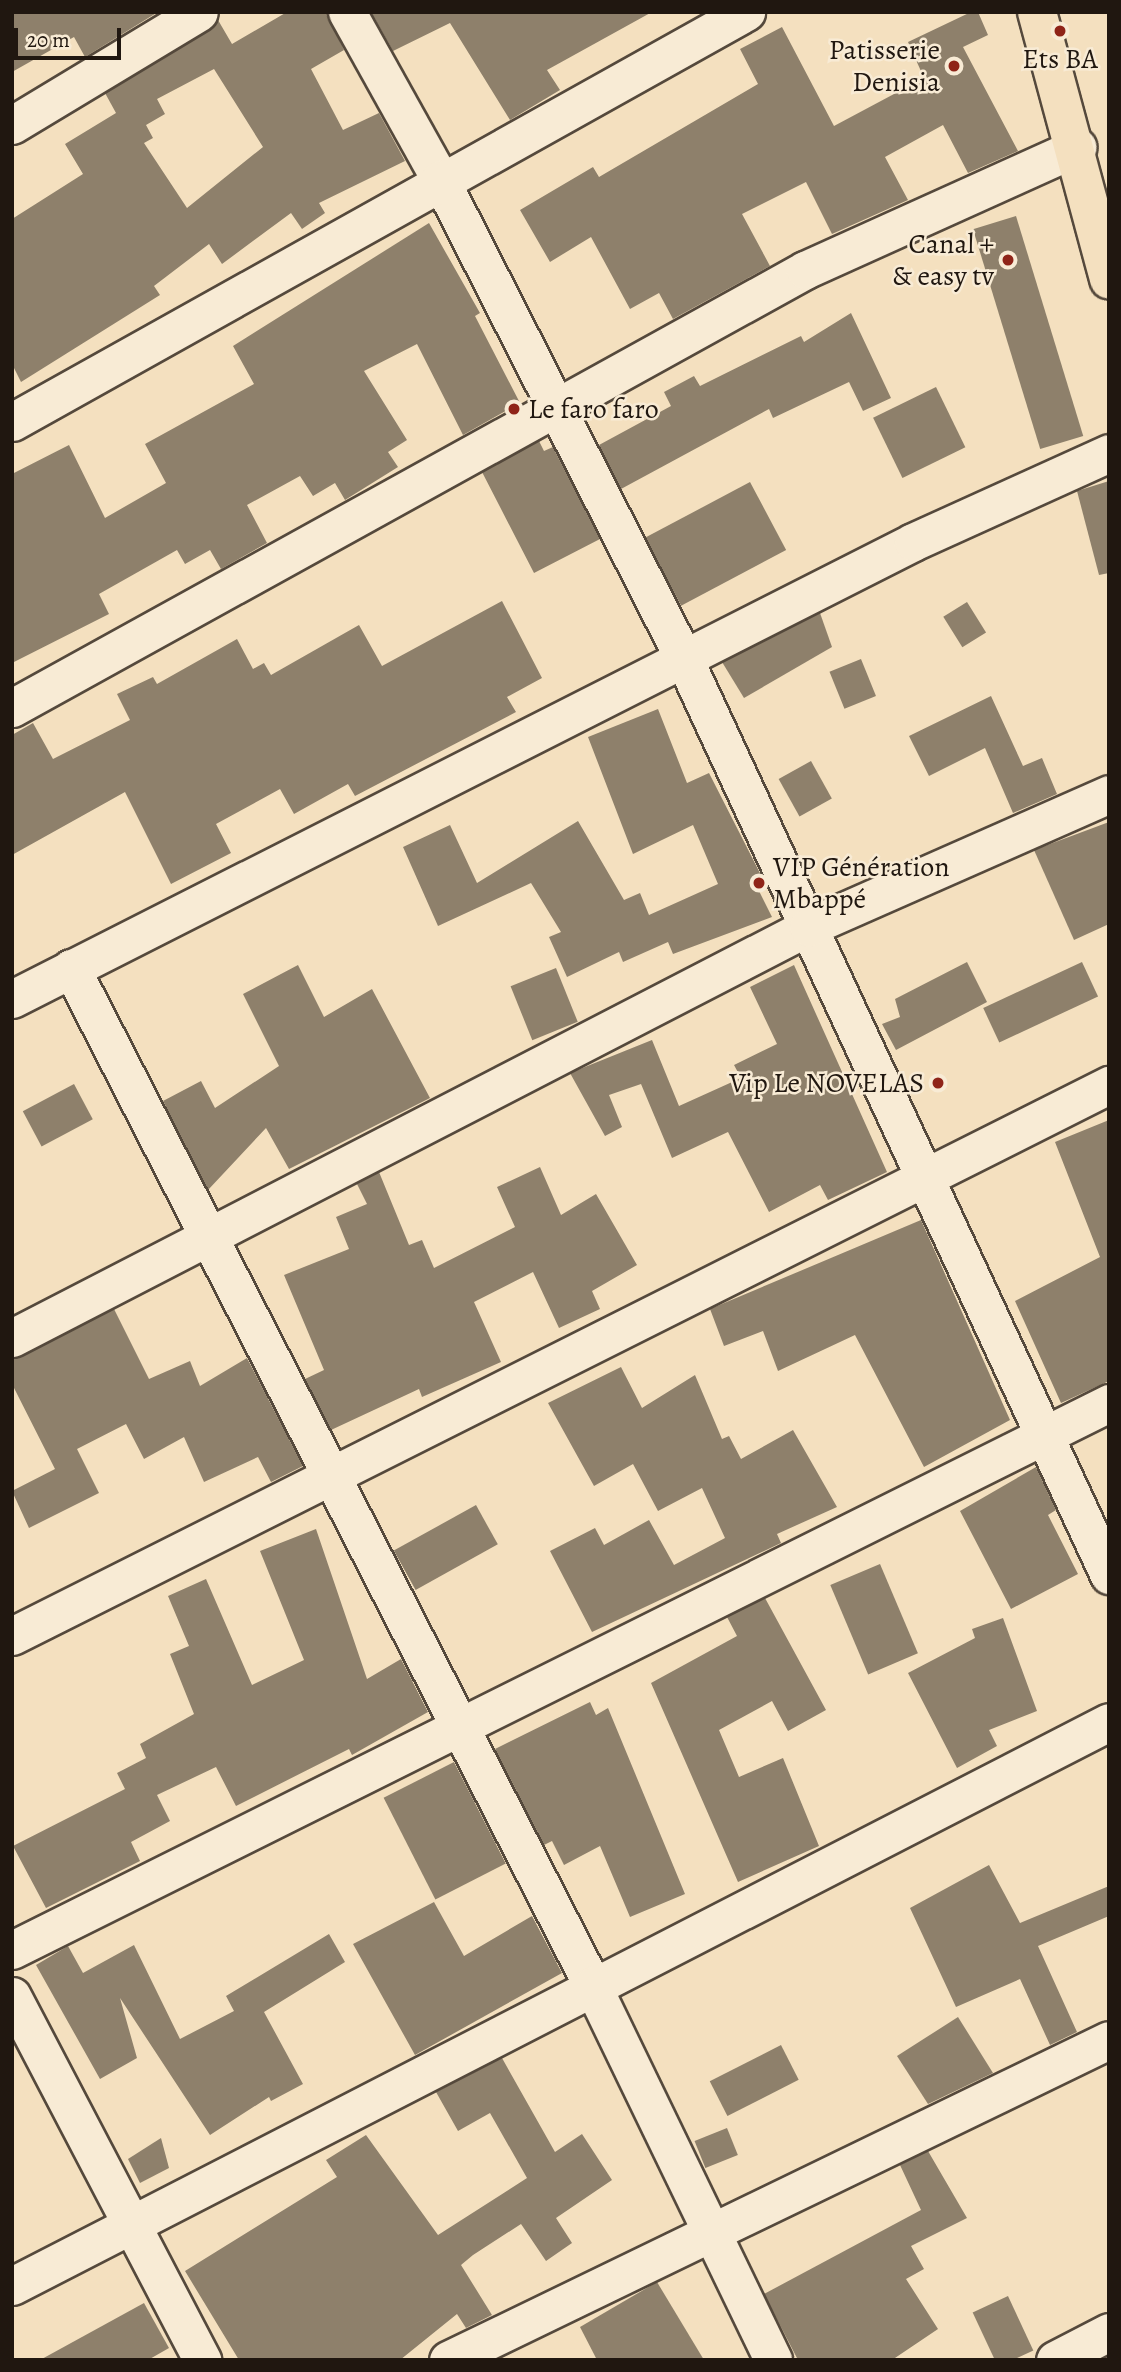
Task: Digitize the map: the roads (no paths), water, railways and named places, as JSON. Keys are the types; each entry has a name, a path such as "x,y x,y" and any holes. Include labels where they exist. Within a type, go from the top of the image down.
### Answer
{"highway":[{"path":"1038,13 1104,229 1109,279"}],"street":[{"path":"12,125 199,12"},
{"path":"347,12 440,179 556,412 684,659 1109,1574"},
{"path":"12,422 440,179 746,12"},
{"path":"12,708 556,412 805,270 1077,147"},
{"path":"12,999 913,542 1109,453"},
{"path":"12,1338 211,1238 808,927 1109,794"},
{"path":"71,968 332,1476 457,1729 592,1985 773,2360"},
{"path":"12,1636 1109,1085"},
{"path":"12,1950 1109,1403"},
{"path":"12,2286 592,1985 1109,1722"},
{"path":"12,1996 130,2227 202,2360"},
{"path":"449,2360 709,2231 1109,2040"},
{"path":"1055,2360 1109,2332"}],"place":[{"name":"Ets BA","path":"1060,31"},
{"name":"Patisserie Denisia","path":"954,66"},
{"name":"Canal + & easy tv","path":"1008,260"},
{"name":"Le faro faro","path":"514,409"},
{"name":"VIP Génération Mbappé","path":"759,883"},
{"name":"Vip Le NOVELAS","path":"938,1083"}]}
